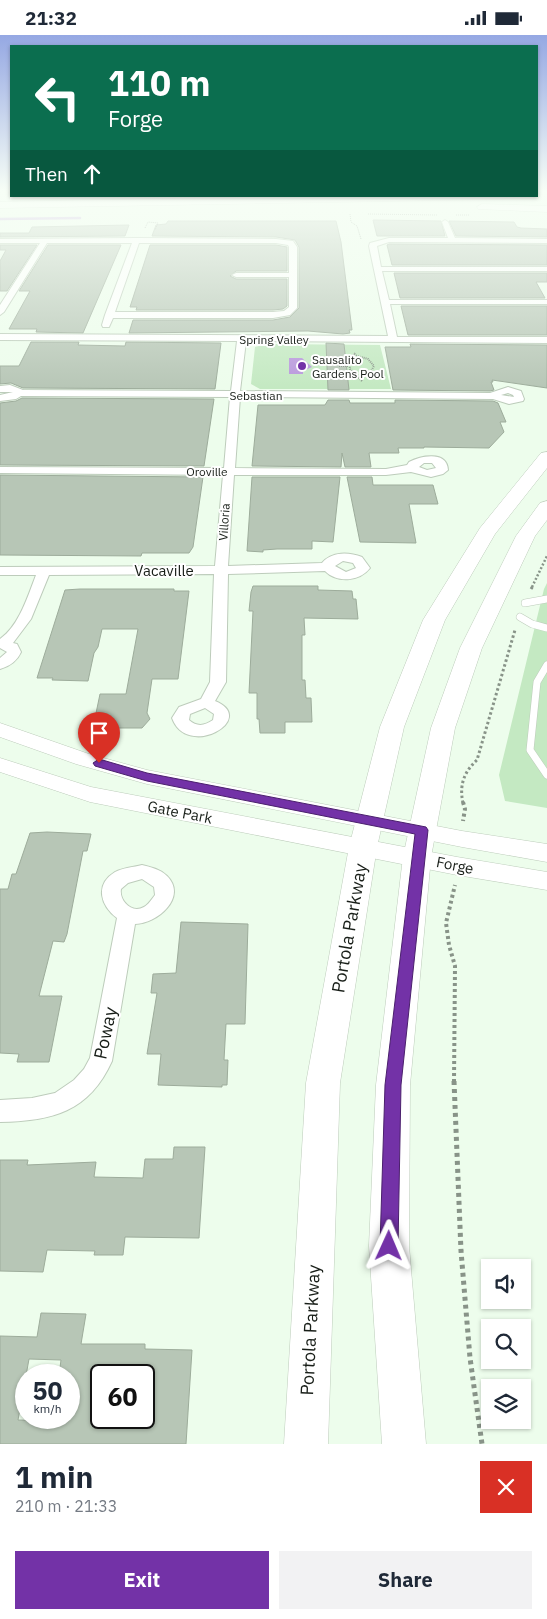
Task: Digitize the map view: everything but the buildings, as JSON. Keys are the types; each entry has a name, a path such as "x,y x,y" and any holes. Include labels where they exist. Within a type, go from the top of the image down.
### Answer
{"main road":[{"name":"Portola Parkway","path":"306,1444 323,1083 367,833 392,727 434,621 487,532 547,457"},
{"path":"404,1444 389,1246 393,1085 420,844 443,728 471,648 526,536 547,507"}],"street":[{"path":"0,312 4,300 34,257"},
{"path":"101,338 131,257"},
{"path":"109,315 282,314 293,308 293,257"},
{"path":"375,257 393,339"},
{"path":"378,269 547,269"},
{"path":"236,275 292,275"},
{"path":"385,301 547,302"},
{"name":"Spring Valley","path":"0,337 547,340"},
{"name":"Villoria","path":"206,703 218,682 221,570 228,471 242,339"},
{"name":"Sebastian","path":"0,389 16,389 19,393"},
{"name":"Sebastian","path":"0,398 10,398 19,393 494,396"},
{"name":"Oroville","path":"0,470 386,472 413,468"},
{"name":"Vacaville","path":"0,571 221,570 328,567"},
{"path":"0,664 11,658 14,652 12,647 3,643 15,634 26,617 44,571"},
{"name":"Gate Park","path":"0,730 74,756 147,777 367,833"},
{"name":"Gate Park","path":"0,765 90,794 206,818 367,833"},
{"name":"Forge","path":"367,833 420,844 547,853"},
{"name":"Forge","path":"420,844 458,866 547,881"},
{"name":"Poway","path":"0,1111 29,1111 57,1105 77,1095 92,1079 101,1061 127,915"}],"lane":[{"path":"525,603 547,599"},
{"path":"520,617 532,625 547,628"},
{"path":"547,665 537,682 530,750 547,775"}],"path":[{"path":"370,339 370,345 353,355 349,366 351,372 357,378 379,389 380,395"},
{"path":"353,355 368,359 374,366 370,373 357,378"},
{"path":"339,366 349,366"},
{"path":"525,603 547,556"},
{"path":"465,809 461,785 466,770 477,760 495,693 520,617"},
{"path":"454,892 446,923 449,945 455,966 454,1125 469,1347 482,1444"}],"green space":[{"path":"267,344 380,345 391,389 260,389 251,384 255,347"},
{"path":"547,583 547,808 505,801 499,775"}],"shaded area":[{"path":"289,358 302,358 312,367 303,371 303,374 289,374"}],"place":[{"name":"Sausalito Gardens Pool","path":"302,366"}],"route":[{"path":"99,763 147,777 422,830 393,1085 389,1246"}]}
